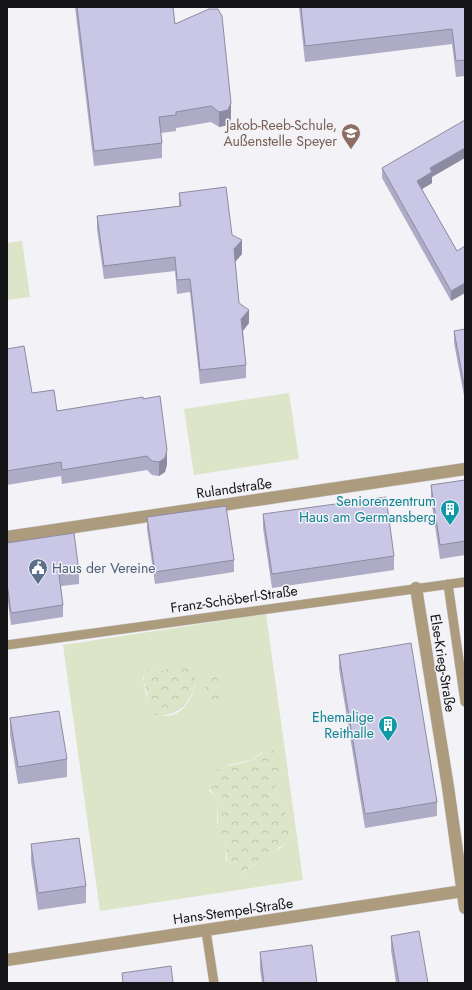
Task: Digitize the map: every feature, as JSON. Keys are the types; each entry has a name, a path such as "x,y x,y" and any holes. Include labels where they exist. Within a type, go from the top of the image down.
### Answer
{"street":[{"name":"Rulandstraße","path":"7,537 465,469"},
{"name":"Else-Krieg-Straße","path":"416,588 465,908"},
{"name":"Hans-Stempel-Straße","path":"7,960 463,891"}],"lane":[{"name":"Franz-Schöberl-Straße","path":"7,645 465,582"},
{"path":"448,584 465,702"},
{"path":"206,931 214,983"}],"green space":[{"path":"22,241 30,297 7,300 7,243"},
{"path":"289,393 299,459 194,475 184,409"},
{"path":"266,614 303,880 100,911 63,645","holes":["185,665 195,678 195,686 188,703 175,714 167,716 160,715 149,710 143,678 146,672 152,669 164,670","262,752 276,787 278,799 288,815 290,831 286,844 242,873 226,861 226,845 217,821 218,801 209,790 228,765 251,760"]},
{"path":"180,664 189,667 194,673 195,681 193,691 188,700 181,708 171,714 160,715 152,713 148,706 144,675 148,670 164,670"},
{"path":"215,668 221,672 220,678 222,691 218,703 213,707 206,703 204,693 207,680"},
{"path":"268,750 275,751 278,754 280,763 276,787 277,795 290,820 290,831 286,844 279,847 267,859 255,864 242,873 234,873 228,870 226,845 218,826 218,801 208,781 214,770 249,761"}],"building":[{"path":"77,7 173,7 175,24 209,9 218,9 222,16 231,103 228,110 219,112 211,106 176,112 176,115 159,117 162,143 94,151"},
{"path":"301,7 465,7 465,60 456,61 452,29 305,46"},
{"path":"465,120 465,148 430,168 432,172 417,181 457,251 465,246 465,283 451,291 382,168"},
{"path":"226,187 232,235 242,240 234,249 239,303 249,310 241,319 246,365 200,370 190,279 177,280 175,257 104,266 97,216 181,206 179,193"},
{"path":"465,329 465,390 454,331"},
{"path":"24,346 32,393 54,390 57,411 143,397 143,399 160,396 167,450 165,458 159,462 152,461 147,456 62,470 61,462 7,471 7,349"},
{"name":"Seniorenzentrum Haus am Germansberg","path":"465,480 465,541 440,545 431,485"},
{"path":"386,497 394,556 272,574 263,514"},
{"path":"226,506 234,560 155,572 147,517"},
{"name":"Haus der Vereine","path":"74,533 79,572 59,575 63,605 11,613 7,583 7,543"},
{"name":"Ehemalige Reithalle","path":"411,643 437,802 365,814 339,655"},
{"path":"59,711 67,759 18,767 10,718"},
{"path":"79,838 86,886 38,893 31,844"},
{"path":"419,931 428,983 399,983 391,936"},
{"path":"312,945 317,983 264,983 260,952"},
{"path":"171,966 173,983 123,983 122,973"}],"place":[{"name":"Jakob-Reeb-Schule, Außenstelle Speyer","path":"351,150"},
{"name":"Seniorenzentrum Haus am Germansberg","path":"450,526"},
{"name":"Haus der Vereine","path":"38,585"},
{"name":"Ehemalige Reithalle","path":"388,742"}]}
